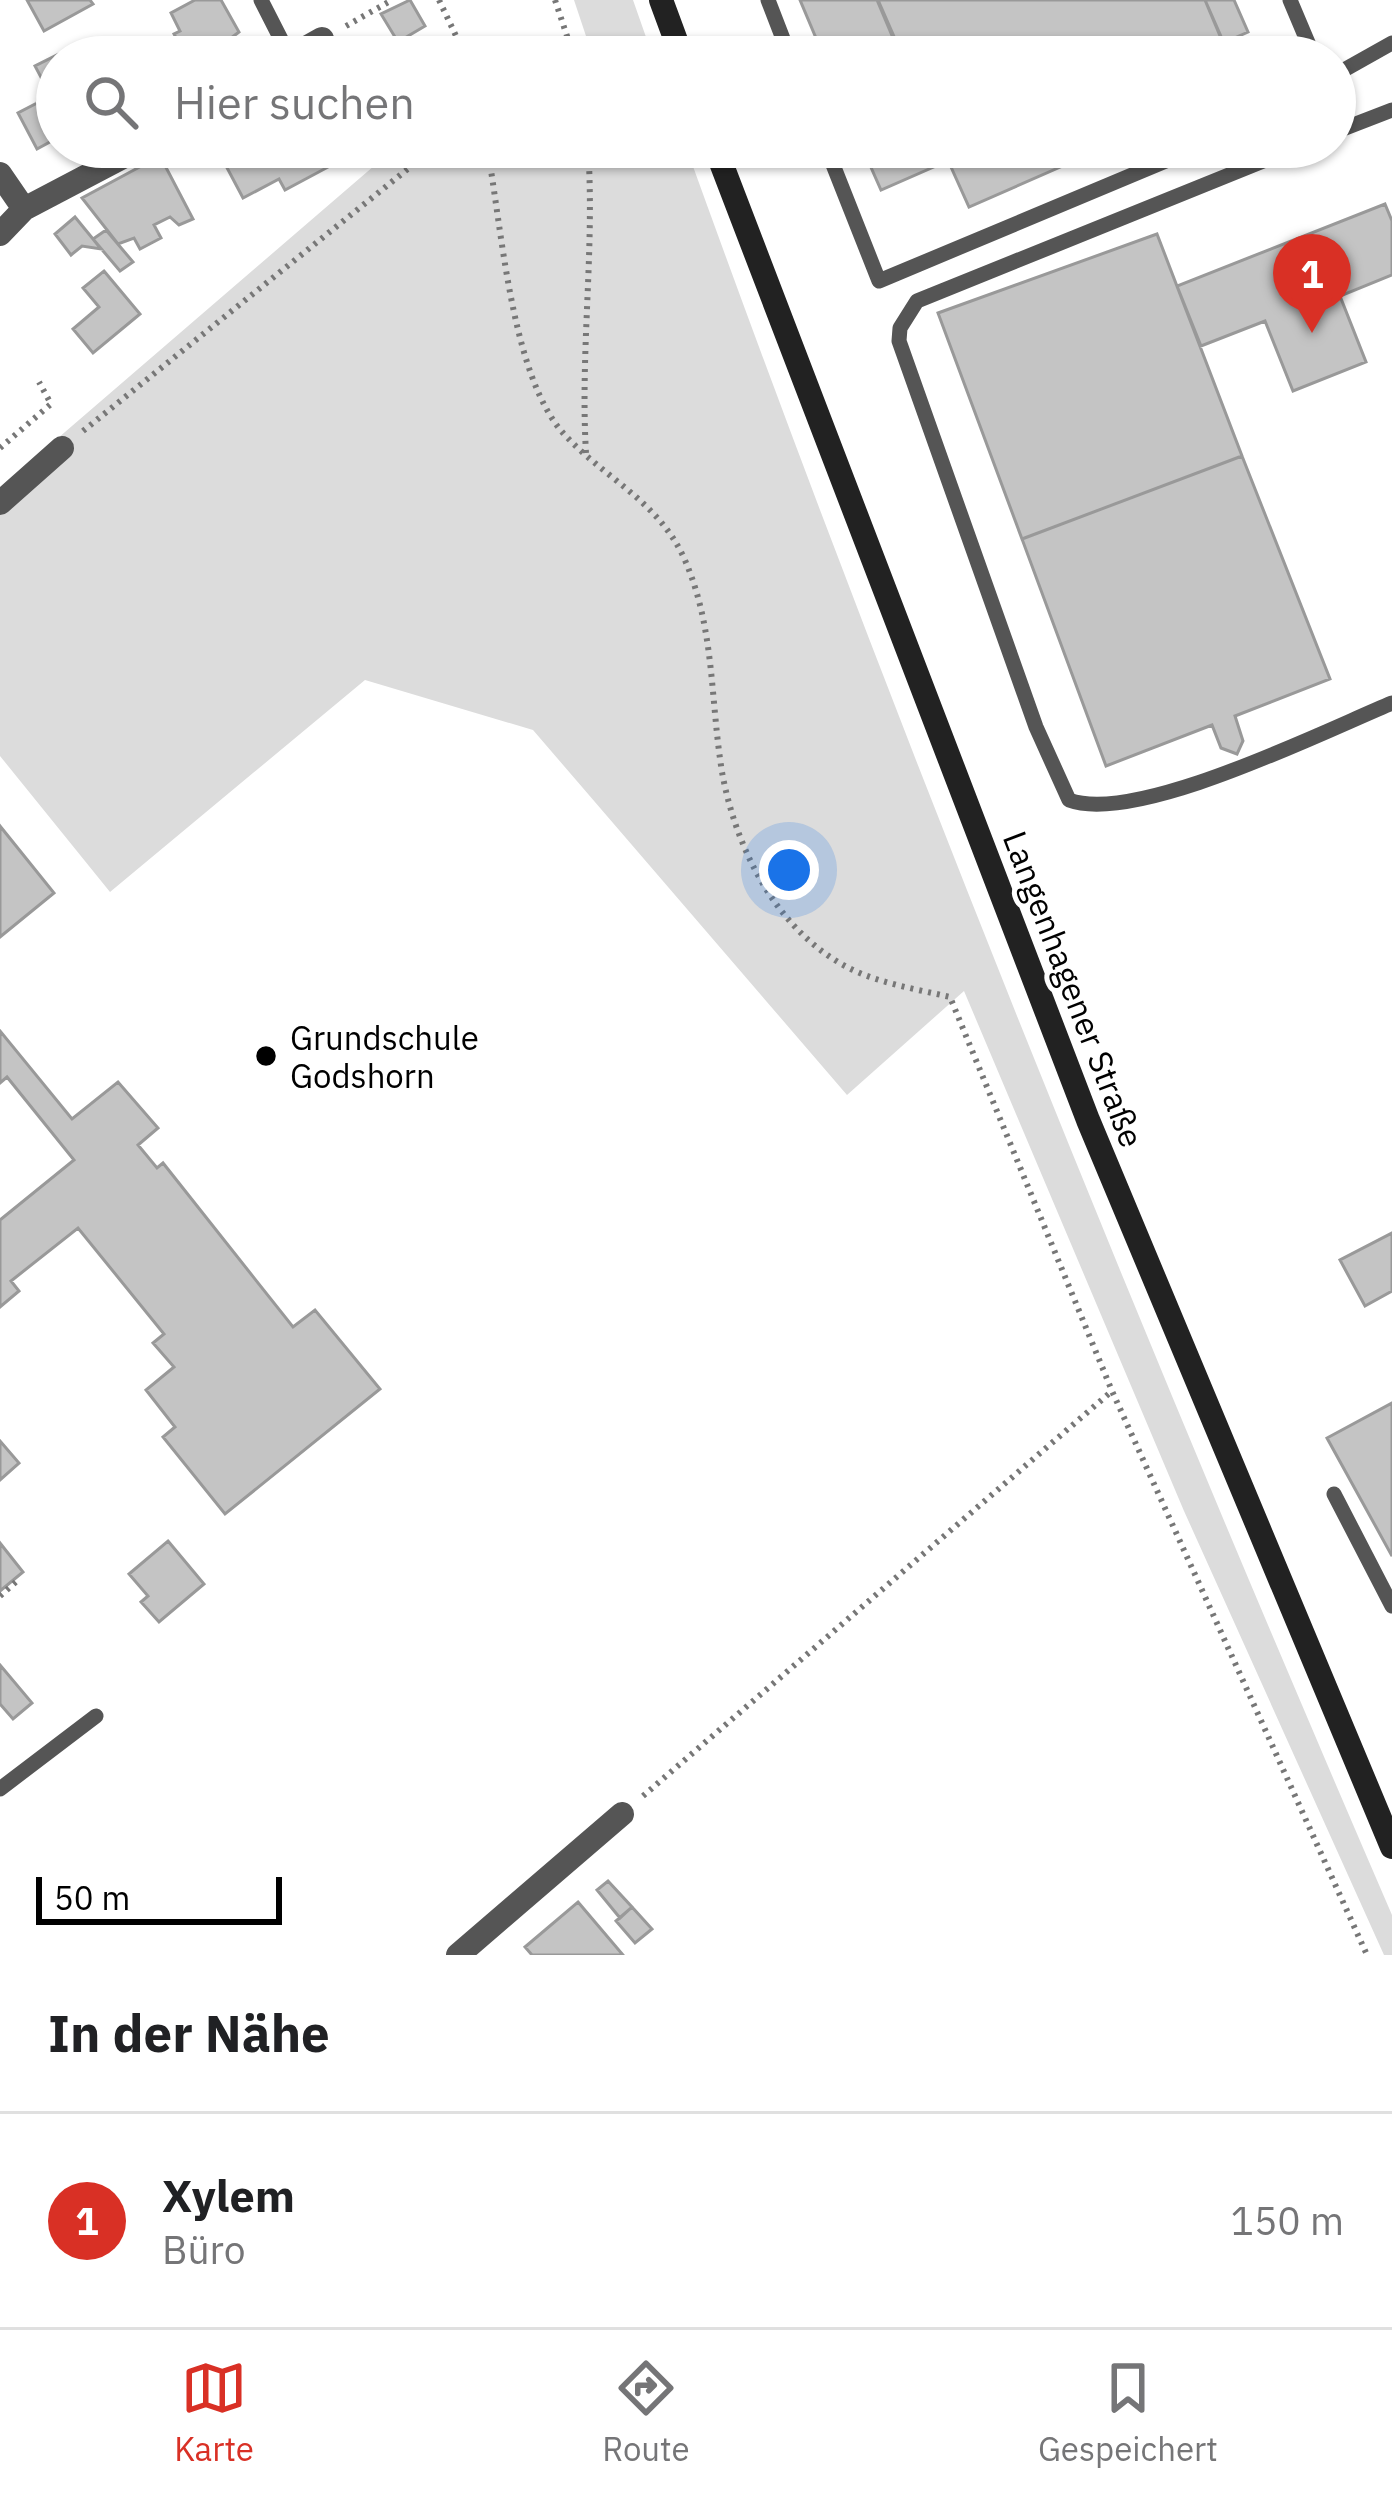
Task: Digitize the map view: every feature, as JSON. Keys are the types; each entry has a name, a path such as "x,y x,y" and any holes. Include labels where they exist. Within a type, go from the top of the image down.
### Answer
{"main road":[{"path":"661,0 674,36"},
{"name":"Langenhagener Straße","path":"723,168 1088,1120 1392,1847"}],"street":[{"path":"0,234 24,209 102,168"},
{"path":"0,173 24,209"},
{"path":"0,503 62,448"},
{"path":"458,1955 622,1814"}],"lane":[{"path":"261,0 279,36"},
{"path":"768,0 782,36"},
{"path":"1290,0 1305,36"},
{"path":"1356,63 1392,43"},
{"path":"1356,124 1392,110"},
{"path":"834,168 879,281 1148,168"},
{"path":"1246,168 917,301 900,328 899,341 1036,727 1069,800 1120,806 1188,786 1392,703"},
{"path":"1334,1494 1392,1606"},
{"path":"0,1789 96,1716"}],"path":[{"path":"327,36 392,0"},
{"path":"440,0 456,36"},
{"path":"556,0 567,36"},
{"path":"62,448 409,168"},
{"path":"491,168 526,363 540,401 586,453 638,495 682,553 708,635 722,773 742,841 768,896 797,931 866,976 950,997 1112,1391 1367,1955"},
{"path":"586,453 582,386 592,209 589,168"},
{"path":"0,448 51,404 39,382"},
{"path":"622,1814 1112,1391"},
{"path":"0,1596 17,1581"}],"shaded area":[{"path":"574,0 633,0 646,36 586,36"},
{"path":"372,168 694,168 852,593 1025,1036 1392,1915 1392,1955 1384,1955 1184,1511 964,991 847,1095 533,730 365,680 110,892 0,756 0,488"}],"building":[{"path":"27,0 90,0 93,4 44,31"},
{"path":"195,0 221,0 239,32 234,36 175,36 180,31 171,13"},
{"path":"410,0 425,26 408,36 394,36 381,14"},
{"path":"800,0 877,0 892,36 815,36"},
{"path":"878,0 1205,0 1221,36 894,36"},
{"path":"1205,0 1234,0 1248,32 1220,36"},
{"path":"36,104 36,147 18,113"},
{"path":"138,168 166,168 193,219 179,225 170,217 154,225 161,238 140,249 134,238 118,244 82,198"},
{"path":"227,168 326,168 285,190 279,179 243,198"},
{"path":"871,168 931,168 881,190"},
{"path":"951,168 1058,168 969,207"},
{"path":"1385,204 1392,221 1392,275 1340,296 1366,362 1293,391 1265,321 1201,346 1177,286"},
{"path":"75,217 101,249 82,246 71,255 55,234"},
{"path":"106,230 133,262 120,271 93,239"},
{"path":"1157,234 1242,456 1022,539 938,313"},
{"path":"104,271 140,314 93,353 73,329 99,307 83,288"},
{"path":"1242,456 1330,679 1235,716 1243,741 1237,754 1221,748 1212,725 1106,766 1022,539"},
{"path":"0,826 54,893 0,937"},
{"path":"0,1031 72,1119 118,1082 158,1128 138,1145 157,1168 163,1163 293,1327 315,1310 380,1389 225,1514 163,1437 175,1427 146,1390 174,1367 153,1343 164,1334 78,1228 11,1281 19,1291 0,1307 0,1220 74,1160 7,1077 0,1083"},
{"path":"1392,1233 1392,1291 1365,1306 1340,1260"},
{"path":"1392,1403 1392,1556 1327,1438"},
{"path":"0,1441 19,1463 0,1480"},
{"path":"168,1541 204,1584 159,1622 141,1602 148,1596 129,1574"},
{"path":"0,1543 23,1572 0,1591"},
{"path":"0,1665 32,1703 13,1719 0,1704"},
{"path":"608,1881 632,1907 620,1918 597,1890"},
{"path":"578,1902 623,1955 532,1955 525,1947"},
{"path":"632,1907 652,1929 635,1943 616,1921"}],"place":[{"name":"Xylem","path":"1312,333"},
{"name":"Grundschule Godshorn","path":"266,1056"}]}
